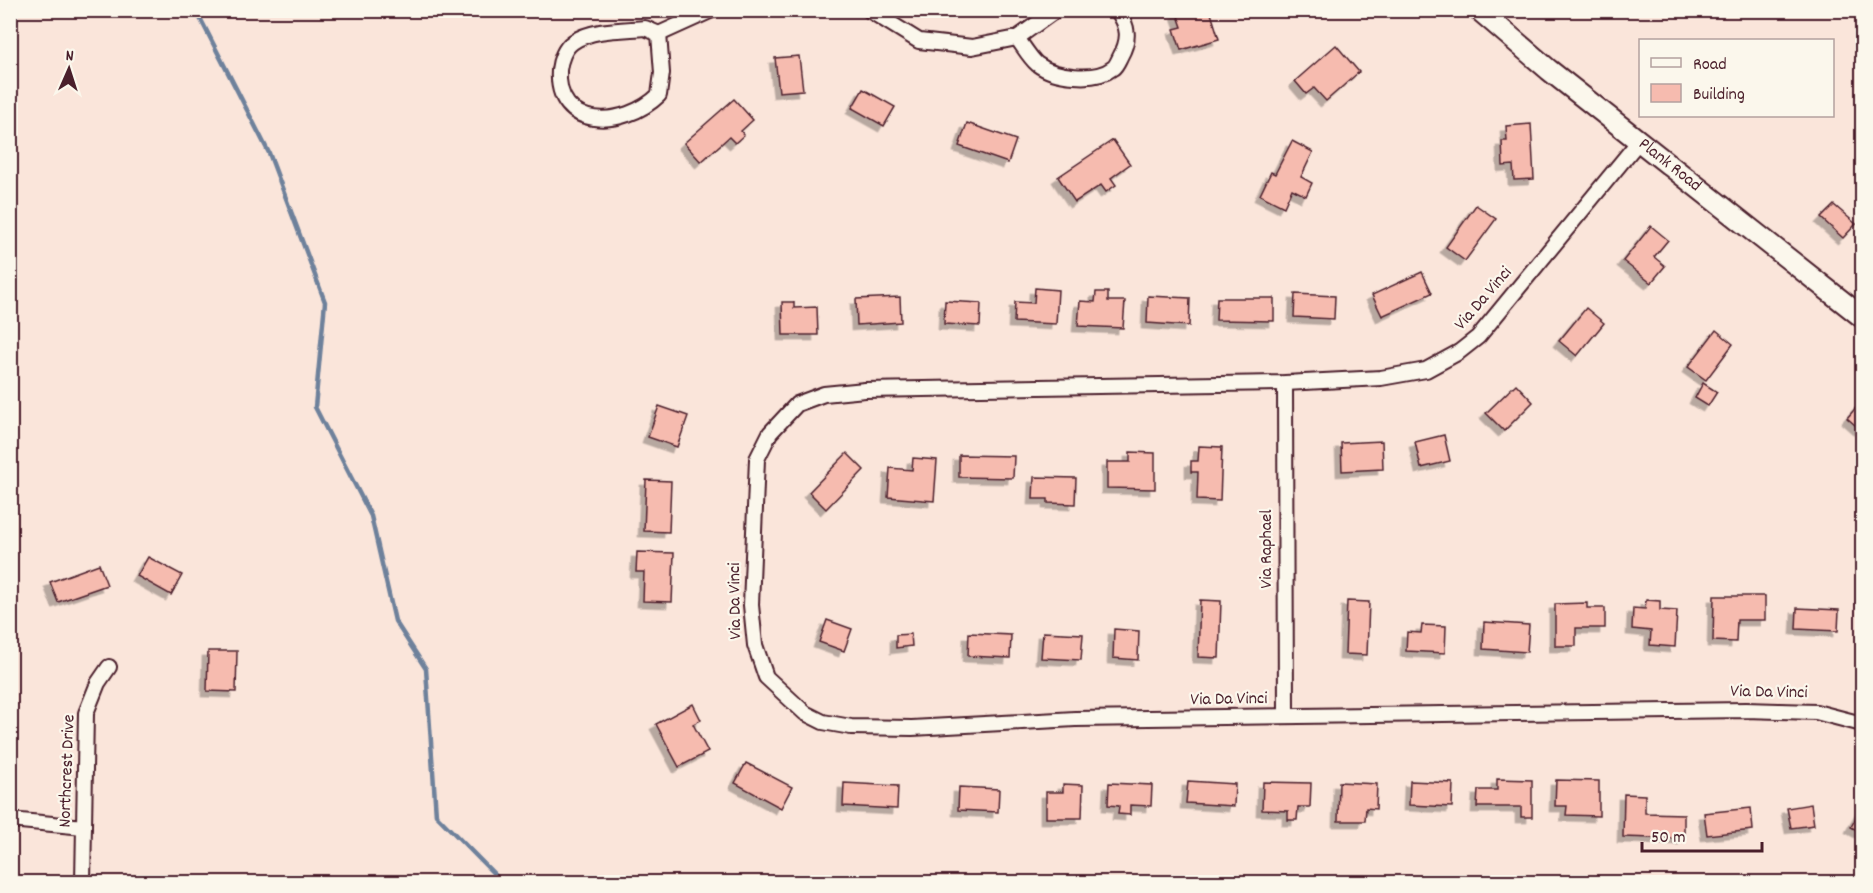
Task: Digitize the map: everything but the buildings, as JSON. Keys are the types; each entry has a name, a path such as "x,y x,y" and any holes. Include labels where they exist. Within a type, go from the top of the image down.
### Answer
{"street":[{"path":"659,34 662,73 659,95 646,107 613,120 587,117 566,102 558,85 560,60 572,42 598,33 645,28 659,34 712,10"},
{"path":"869,10 920,40 972,47 1017,38 1056,10"},
{"path":"1017,38 1038,64 1058,72 1080,76 1099,74 1114,68 1127,44 1128,33 1117,10"},
{"name":"Plank Road","path":"1479,10 1639,141 1863,317"},
{"name":"Via Da Vinci","path":"1639,141 1478,337 1459,352 1426,370 1381,378 1285,383 865,390 824,394 797,404 770,434 757,459 751,605 754,645 766,677 805,713 823,722 851,727 912,728 1075,719 1746,710 1816,712 1863,724"},
{"name":"Via Raphael","path":"1285,383 1286,716"},
{"name":"Northcrest Drive","path":"83,882 86,713 98,683 109,667"},
{"path":"10,820 84,827"}],"waterway":[{"path":"196,10 269,153 325,302 315,407 371,516 395,621 426,669 436,815 502,882"}]}
